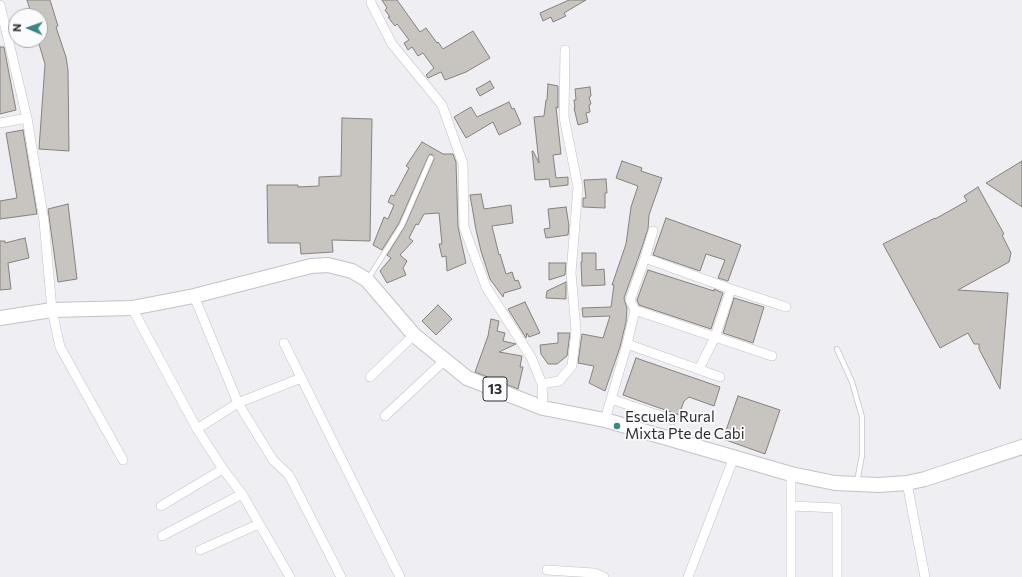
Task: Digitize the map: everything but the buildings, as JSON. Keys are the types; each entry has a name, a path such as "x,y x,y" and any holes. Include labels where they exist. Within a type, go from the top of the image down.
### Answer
{"main road":[{"name":"13","path":"0,318 52,310 132,308 194,296 311,266 328,265 352,271 367,280 414,335 467,378 543,408 605,420 791,474 835,483 879,485 908,483 1022,447"}],"street":[{"path":"371,0 371,3 392,44 442,105 463,164 464,227 486,287 531,357 542,384 543,408"},
{"path":"0,5 27,118 44,221 52,310 60,347 123,460"},
{"path":"542,384 559,381 572,366 576,330 571,273 578,187 564,117 565,50"},
{"path":"0,123 27,118"},
{"path":"605,420 628,344 635,310 630,300 653,231"},
{"path":"645,258 786,308"},
{"path":"699,369 715,338 731,289"},
{"path":"194,296 238,403 273,460 289,475 341,577"},
{"path":"132,308 198,430 223,469 242,494 290,577"},
{"path":"635,310 772,356"},
{"path":"370,377 414,335"},
{"path":"284,343 400,577"},
{"path":"628,344 720,377"},
{"path":"385,416 445,360"},
{"path":"198,430 238,403 301,378"},
{"path":"611,399 673,420"},
{"path":"688,577 734,457"},
{"path":"160,506 223,469"},
{"path":"791,474 791,577"},
{"path":"908,483 924,577"},
{"path":"162,536 242,494"},
{"path":"791,506 837,508 837,577"},
{"path":"200,550 259,524"},
{"path":"548,570 594,574 604,577"}],"lane":[{"path":"367,280 402,225 431,158"},
{"path":"836,349 852,382 862,417 862,455 857,484"}],"place":[{"name":"Escuela Rural Mixta Pte de Cabi","path":"617,426"}]}
